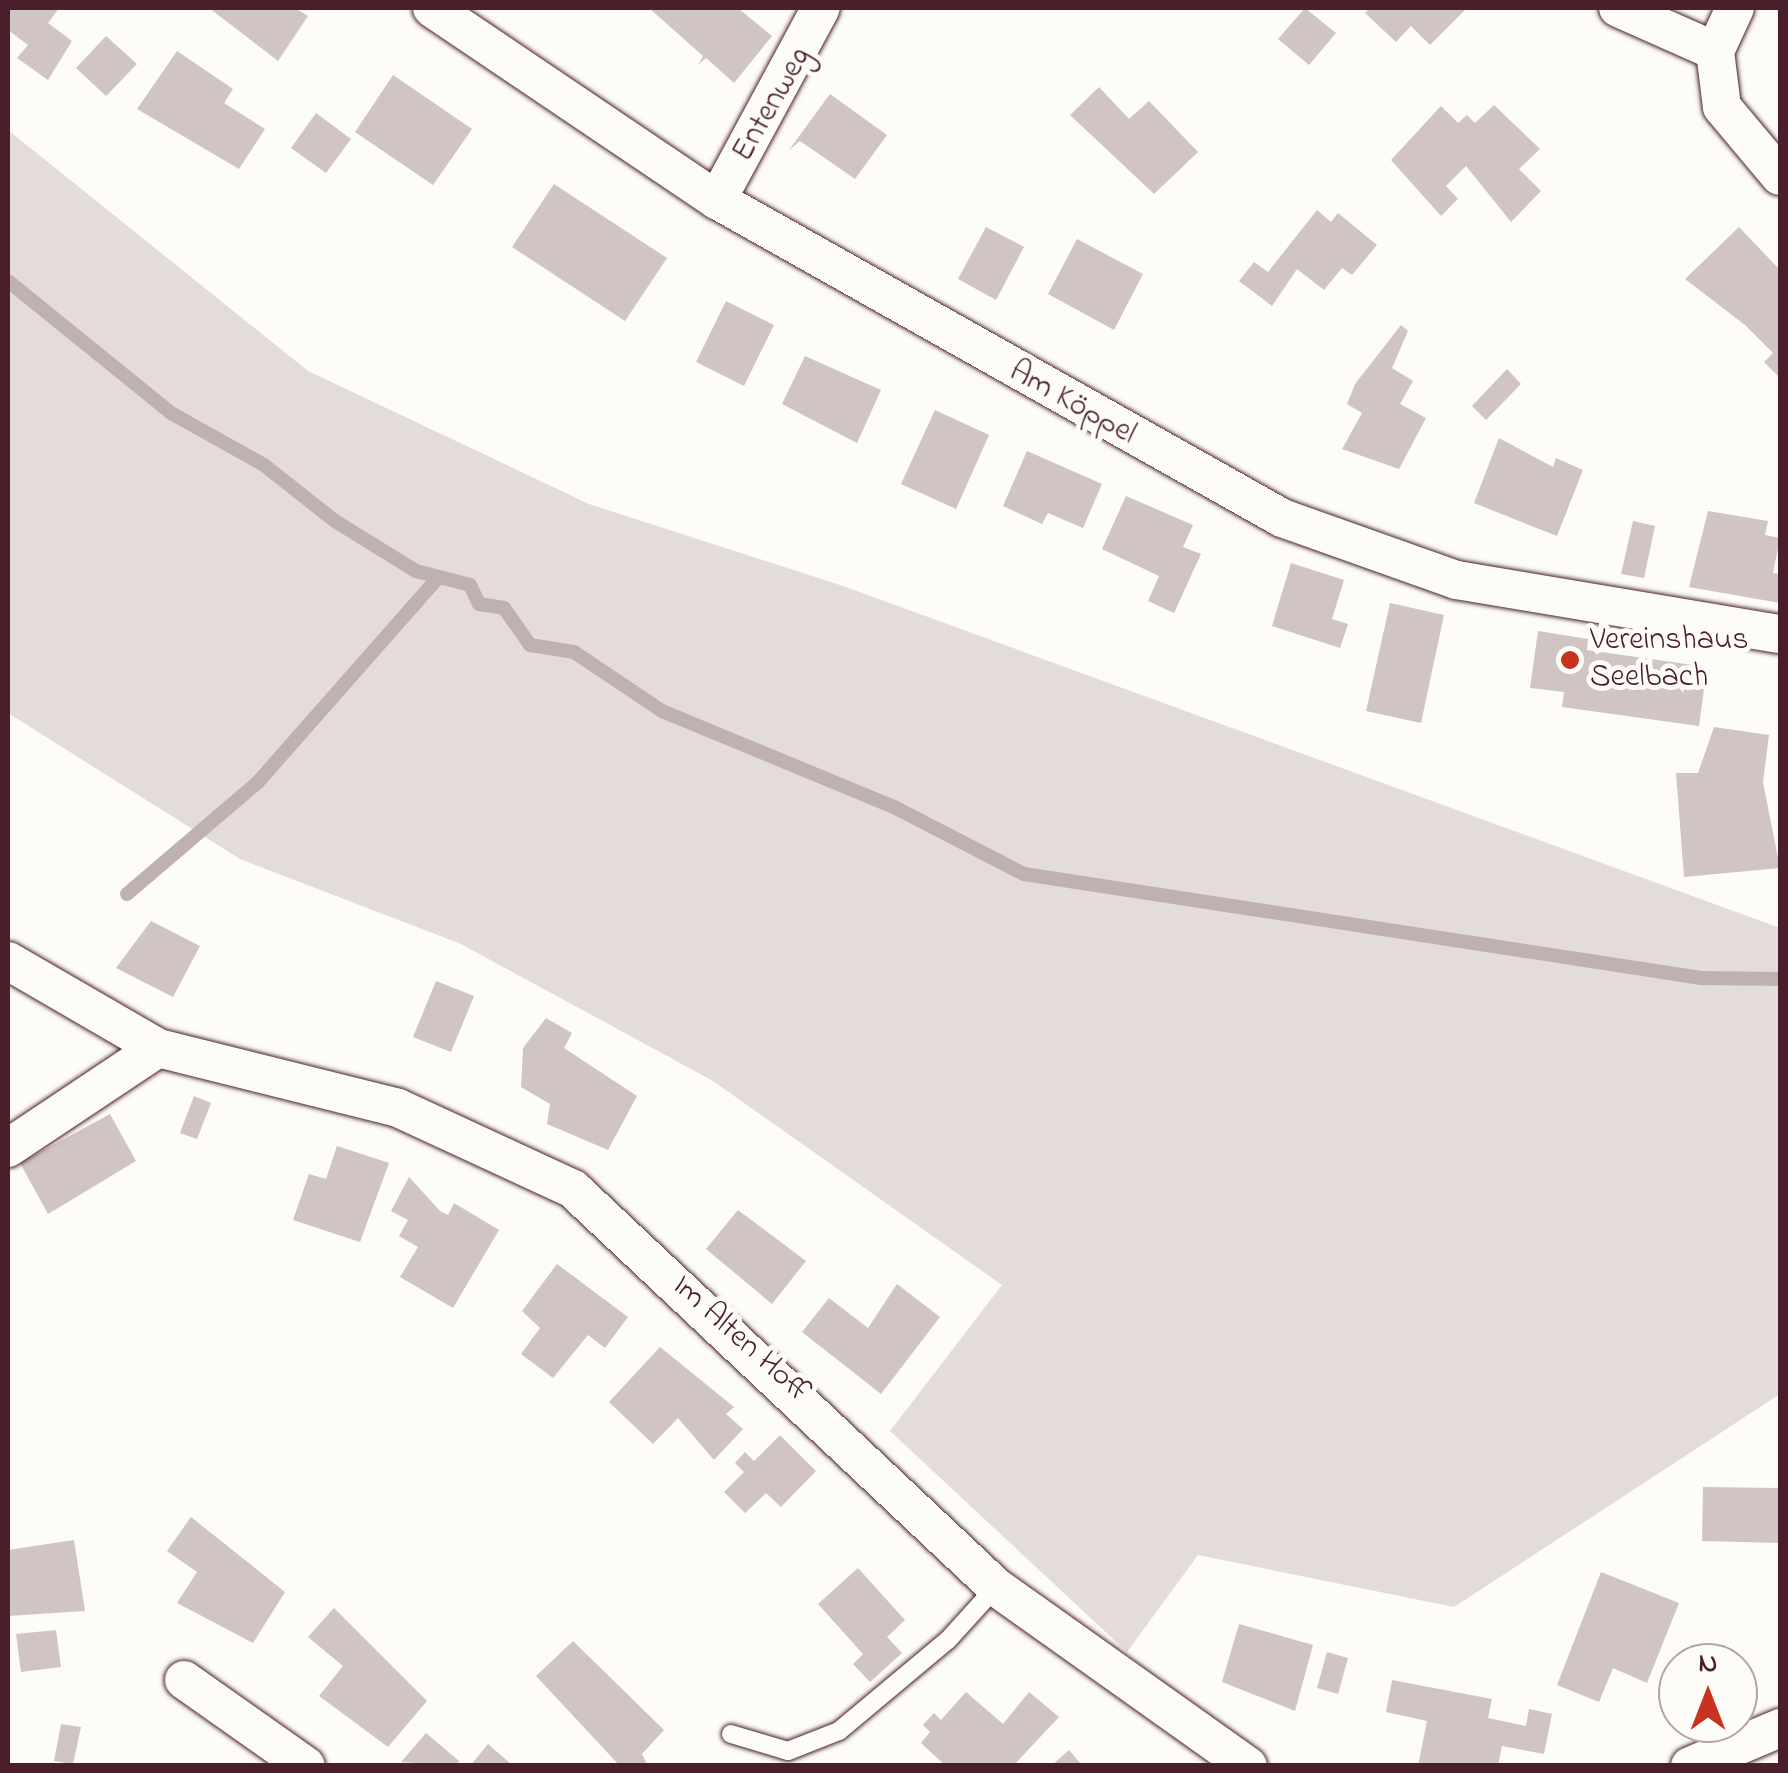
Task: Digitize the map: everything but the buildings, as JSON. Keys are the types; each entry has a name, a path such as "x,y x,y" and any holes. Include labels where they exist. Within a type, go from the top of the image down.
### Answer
{"street":[{"name":"Am Köppel","path":"432,8 717,200 1282,518 1456,580 1780,634"},
{"name":"Entenweg","path":"717,200 821,24 821,8"},
{"path":"1618,8 1715,51"},
{"path":"1735,8 1715,51 1722,107 1780,176"},
{"name":"Im Alten Hoff","path":"8,961 158,1048 398,1108 573,1190 996,1587 1248,1766"},
{"path":"8,1148 158,1048"},
{"path":"184,1680 306,1766"},
{"path":"1690,1766 1780,1728"}],"lane":[{"path":"731,1734 788,1751 839,1731 948,1640 996,1587"}],"shaded area":[{"path":"8,130 308,371 589,504 843,586 1780,928 1780,1394 1454,1607 1198,1555 1127,1652 890,1431 1002,1285 713,1081 461,944 240,859 8,713"}],"waterway":[{"path":"8,281 171,413 264,465 335,521 416,571 470,585 479,604 504,608 530,645 574,652 662,711 894,807 1024,874 1701,978 1780,979"},
{"path":"127,894 258,782 439,577"}],"place":[{"name":"Vereinshaus Seelbach","path":"1570,660"}]}
